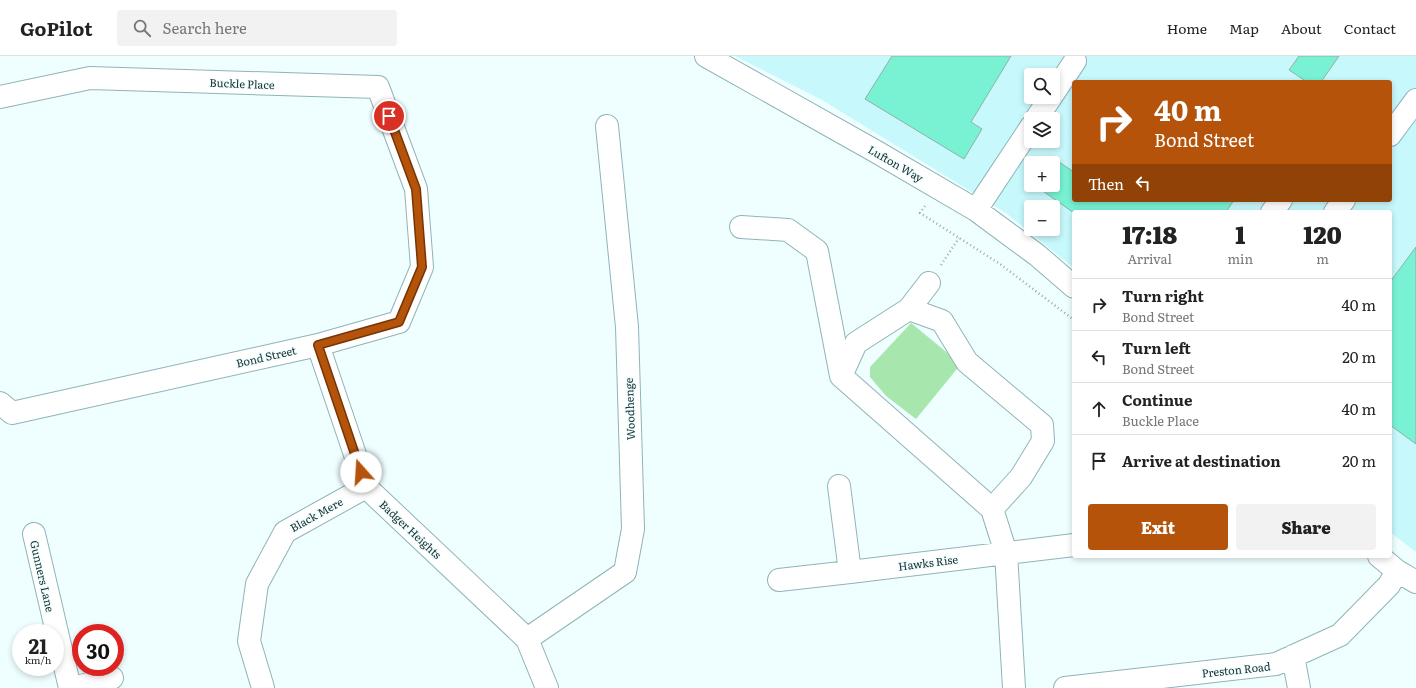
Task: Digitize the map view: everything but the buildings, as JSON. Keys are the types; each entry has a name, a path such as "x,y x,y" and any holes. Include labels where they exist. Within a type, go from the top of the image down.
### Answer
{"street":[{"name":"Lufton Way","path":"706,56 875,151 976,210 1037,255 1072,285"},
{"path":"1060,84 1075,61"},
{"name":"Buckle Place","path":"0,97 90,78 378,87 416,189"},
{"path":"1392,132 1416,100"},
{"name":"Woodhenge","path":"527,639 625,572 633,529 627,327 607,126"},
{"path":"976,210 1024,138"},
{"name":"Bond Street","path":"0,403 12,412 318,345 399,322 422,267 416,189"},
{"path":"741,227 788,230 817,251 841,376 992,510 1006,553 1014,688"},
{"path":"841,376 856,343 909,309 929,283"},
{"path":"909,309 942,321 967,362 1042,425 1043,441 1021,477 992,510"},
{"name":"Badger Heights","path":"318,345 366,487 527,639 547,688"},
{"path":"839,486 850,572"},
{"name":"Black Mere","path":"263,688 249,642 257,584 285,532 366,487"},
{"name":"Gunners Lane","path":"34,534 70,688"},
{"name":"Hawks Rise","path":"779,580 1072,545"},
{"path":"1381,558 1397,571 1416,582"},
{"name":"Preston Road","path":"1065,688 1276,664 1340,635 1389,585 1397,571"},
{"path":"1293,656 1299,688"},
{"path":"73,688 112,678"}],"path":[{"path":"937,187 920,213 1000,264 1072,318"},
{"path":"929,283 959,238"}],"shaded area":[{"path":"735,56 1416,56 1416,552 1392,534 1392,210 1072,210 1072,266 1034,236 1060,236 1060,200 1024,200 1024,228 1006,213 822,100"}],"green space":[{"path":"911,323 961,364 916,419 886,396 870,377 870,367"}],"route":[{"path":"361,472 318,345 399,322 422,267 416,189 389,116"}]}
